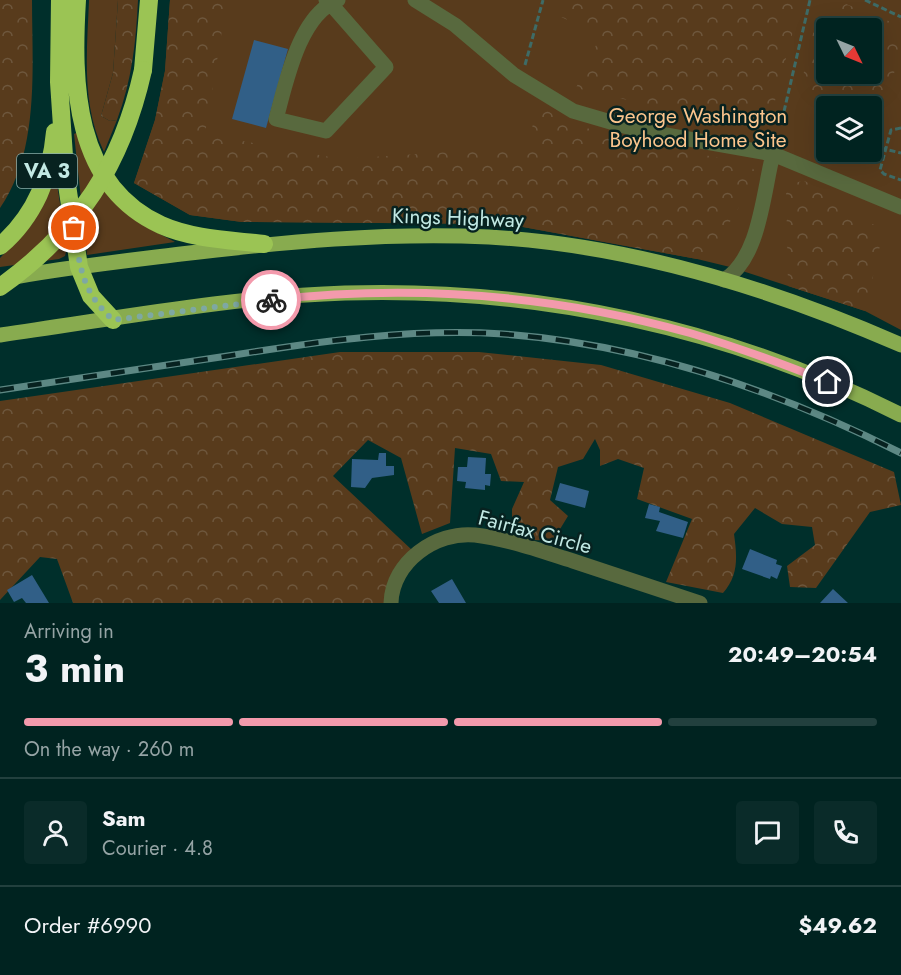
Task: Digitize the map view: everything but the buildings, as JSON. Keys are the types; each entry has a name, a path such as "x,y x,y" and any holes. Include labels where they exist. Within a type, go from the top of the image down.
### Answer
{"highway":[{"name":"VA 3","path":"0,246 28,216 42,188 53,148 59,82 60,0"},
{"path":"78,0 76,70 80,110 88,148 122,198 160,225 206,237 264,244"},
{"name":"VA 3","path":"0,287 55,240 97,190 127,129 143,70 149,0"},
{"path":"59,82 65,171 80,267 91,296 113,320"}],"main road":[{"name":"Kings Highway","path":"0,279 264,244 355,237 490,237 633,258 724,280 830,314 901,345"},
{"path":"0,335 205,307 345,293 503,297 597,312 691,334 828,382 901,415"}],"street":[{"path":"415,0 455,25 521,79 573,111 638,130 773,154 901,207"},
{"path":"331,1 386,67 326,131 276,119 300,41 331,1"},
{"path":"724,280 739,268 750,250 773,154"},
{"name":"Fairfax Circle","path":"391,603 396,582 404,568 424,547 442,539 474,535 538,550 700,603"}],"path":[{"path":"521,79 543,0"},
{"path":"782,120 810,0"},
{"path":"865,0 901,17"},
{"path":"901,128 891,130 880,170 884,174 901,180"},
{"path":"882,148 901,153"}],"green space":[{"path":"0,0 32,0 33,53 28,134 13,185 0,208"},
{"path":"89,0 118,0 113,73 101,116 110,121 117,120 104,152 92,115 87,78"},
{"path":"118,0 138,0 137,16 126,90 117,120 110,121 101,116 113,73"},
{"name":"George Washington Boyhood Home Site","path":"170,0 901,0 901,330 865,311 730,267 507,224 242,222 190,215 134,183 155,120 165,71"},
{"path":"170,0 224,0 225,12 205,134 341,159 526,147 539,105 583,127 611,135 750,165 754,170 753,184 714,248 697,259 507,224 242,222 190,215 134,183 155,120 165,71"},
{"path":"564,0 799,0 798,12 768,128 705,118 576,88 597,43 589,30 559,16"},
{"path":"846,4 881,18 821,18"},
{"path":"882,18 901,26 901,58 896,59 893,78 886,88 876,95 817,96 799,93 816,21 816,84 882,84"},
{"path":"78,132 117,204 141,224 175,242 87,255 74,134"},
{"path":"56,178 67,248 65,256 59,259 0,267 0,258 32,224"},
{"path":"804,181 824,190 879,227 882,237 865,311 788,286 786,184"},
{"path":"340,352 479,352 601,365 730,403 894,472 901,505 870,512 816,588 790,587 787,566 815,545 812,527 782,524 755,508 734,534 736,565 732,579 723,593 666,582 692,519 637,499 644,468 618,459 600,466 600,450 595,439 583,459 558,467 550,500 568,516 554,539 541,540 526,538 512,527 512,509 524,482 501,481 491,454 455,448 450,523 422,534 401,458 368,440 333,476 412,550 387,603 73,603 57,559 40,557 0,600 0,401"}],"railway":[{"path":"0,390 368,337 436,333 503,334 555,339 606,348 708,374 806,410 901,453"}],"way so far":[{"path":"74,228 83,280 91,296 113,320 271,300"}],"route":[{"path":"271,300 345,293 423,293 503,297 566,306 629,318 691,334 760,356 828,382"}]}
